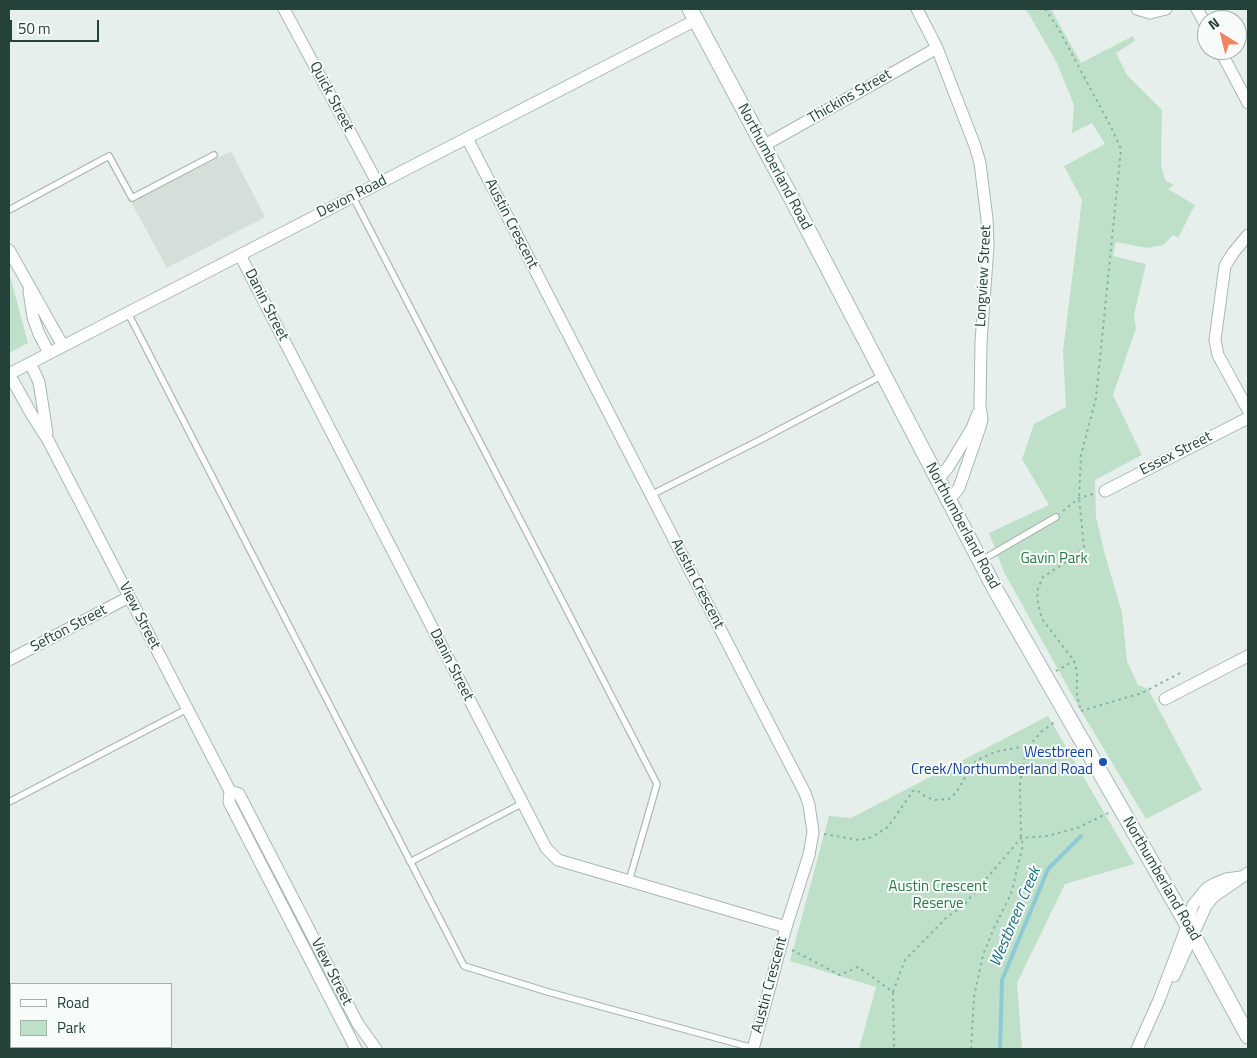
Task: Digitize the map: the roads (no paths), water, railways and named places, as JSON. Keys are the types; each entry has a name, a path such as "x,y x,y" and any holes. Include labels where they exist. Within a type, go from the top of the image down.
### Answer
{"street":[{"name":"Quick Street","path":"284,9 378,184"},
{"name":"Longview Street","path":"917,9 937,48 975,146 980,163 986,210 988,246 981,342 980,406 982,419 959,488 956,493 948,498"},
{"path":"1137,9 1150,13 1166,9"},
{"name":"Devon Road","path":"9,374 467,138 693,14"},
{"name":"Northumberland Road","path":"693,14 980,561 1194,936 1248,1036"},
{"name":"Thickins Street","path":"763,146 937,48"},
{"path":"1225,60 1248,103"},
{"name":"Austin Crescent","path":"467,138 805,793 812,815 813,832 807,862 786,927 753,1049"},
{"path":"1248,235 1232,253 1226,266 1215,340 1218,355 1248,410"},
{"path":"9,250 63,346"},
{"name":"Danin Street","path":"240,255 546,848 558,860 786,927"},
{"path":"29,287 33,317 49,353"},
{"name":"View Street","path":"30,363 39,382 48,440"},
{"name":"View Street","path":"9,374 48,440 230,791 229,802 356,1049"},
{"name":"Longview Street","path":"938,480 949,466 972,428 980,406"},
{"name":"Essex Street","path":"1105,491 1248,418"},
{"name":"Sefton Street","path":"9,660 129,597"},
{"path":"1165,699 1248,656"},
{"name":"View Street","path":"230,791 239,794 358,1024 376,1049"},
{"path":"1137,1049 1159,1000 1184,934 1192,905 1206,889 1226,880 1245,875"},
{"path":"1159,1000 1176,973 1206,906 1214,897 1245,875"}],"lane":[{"path":"9,210 109,156 132,198 214,155"},
{"path":"353,197 657,784 629,881"},
{"path":"128,313 464,966 548,992 753,1049"},
{"path":"651,494 883,375"},
{"path":"980,561 1056,517"},
{"path":"9,802 187,709"},
{"path":"410,862 522,803"}],"waterway":[{"name":"Westbreen Creek","path":"1000,1049 1002,980 1048,869 1081,836"}],"place":[{"name":"Westbreen Creek/Northumberland Road","path":"1103,762"}],"park label":[{"name":"Gavin Park","path":"1054,559"},
{"name":"Austin Crescent Reserve","path":"938,896"}]}
